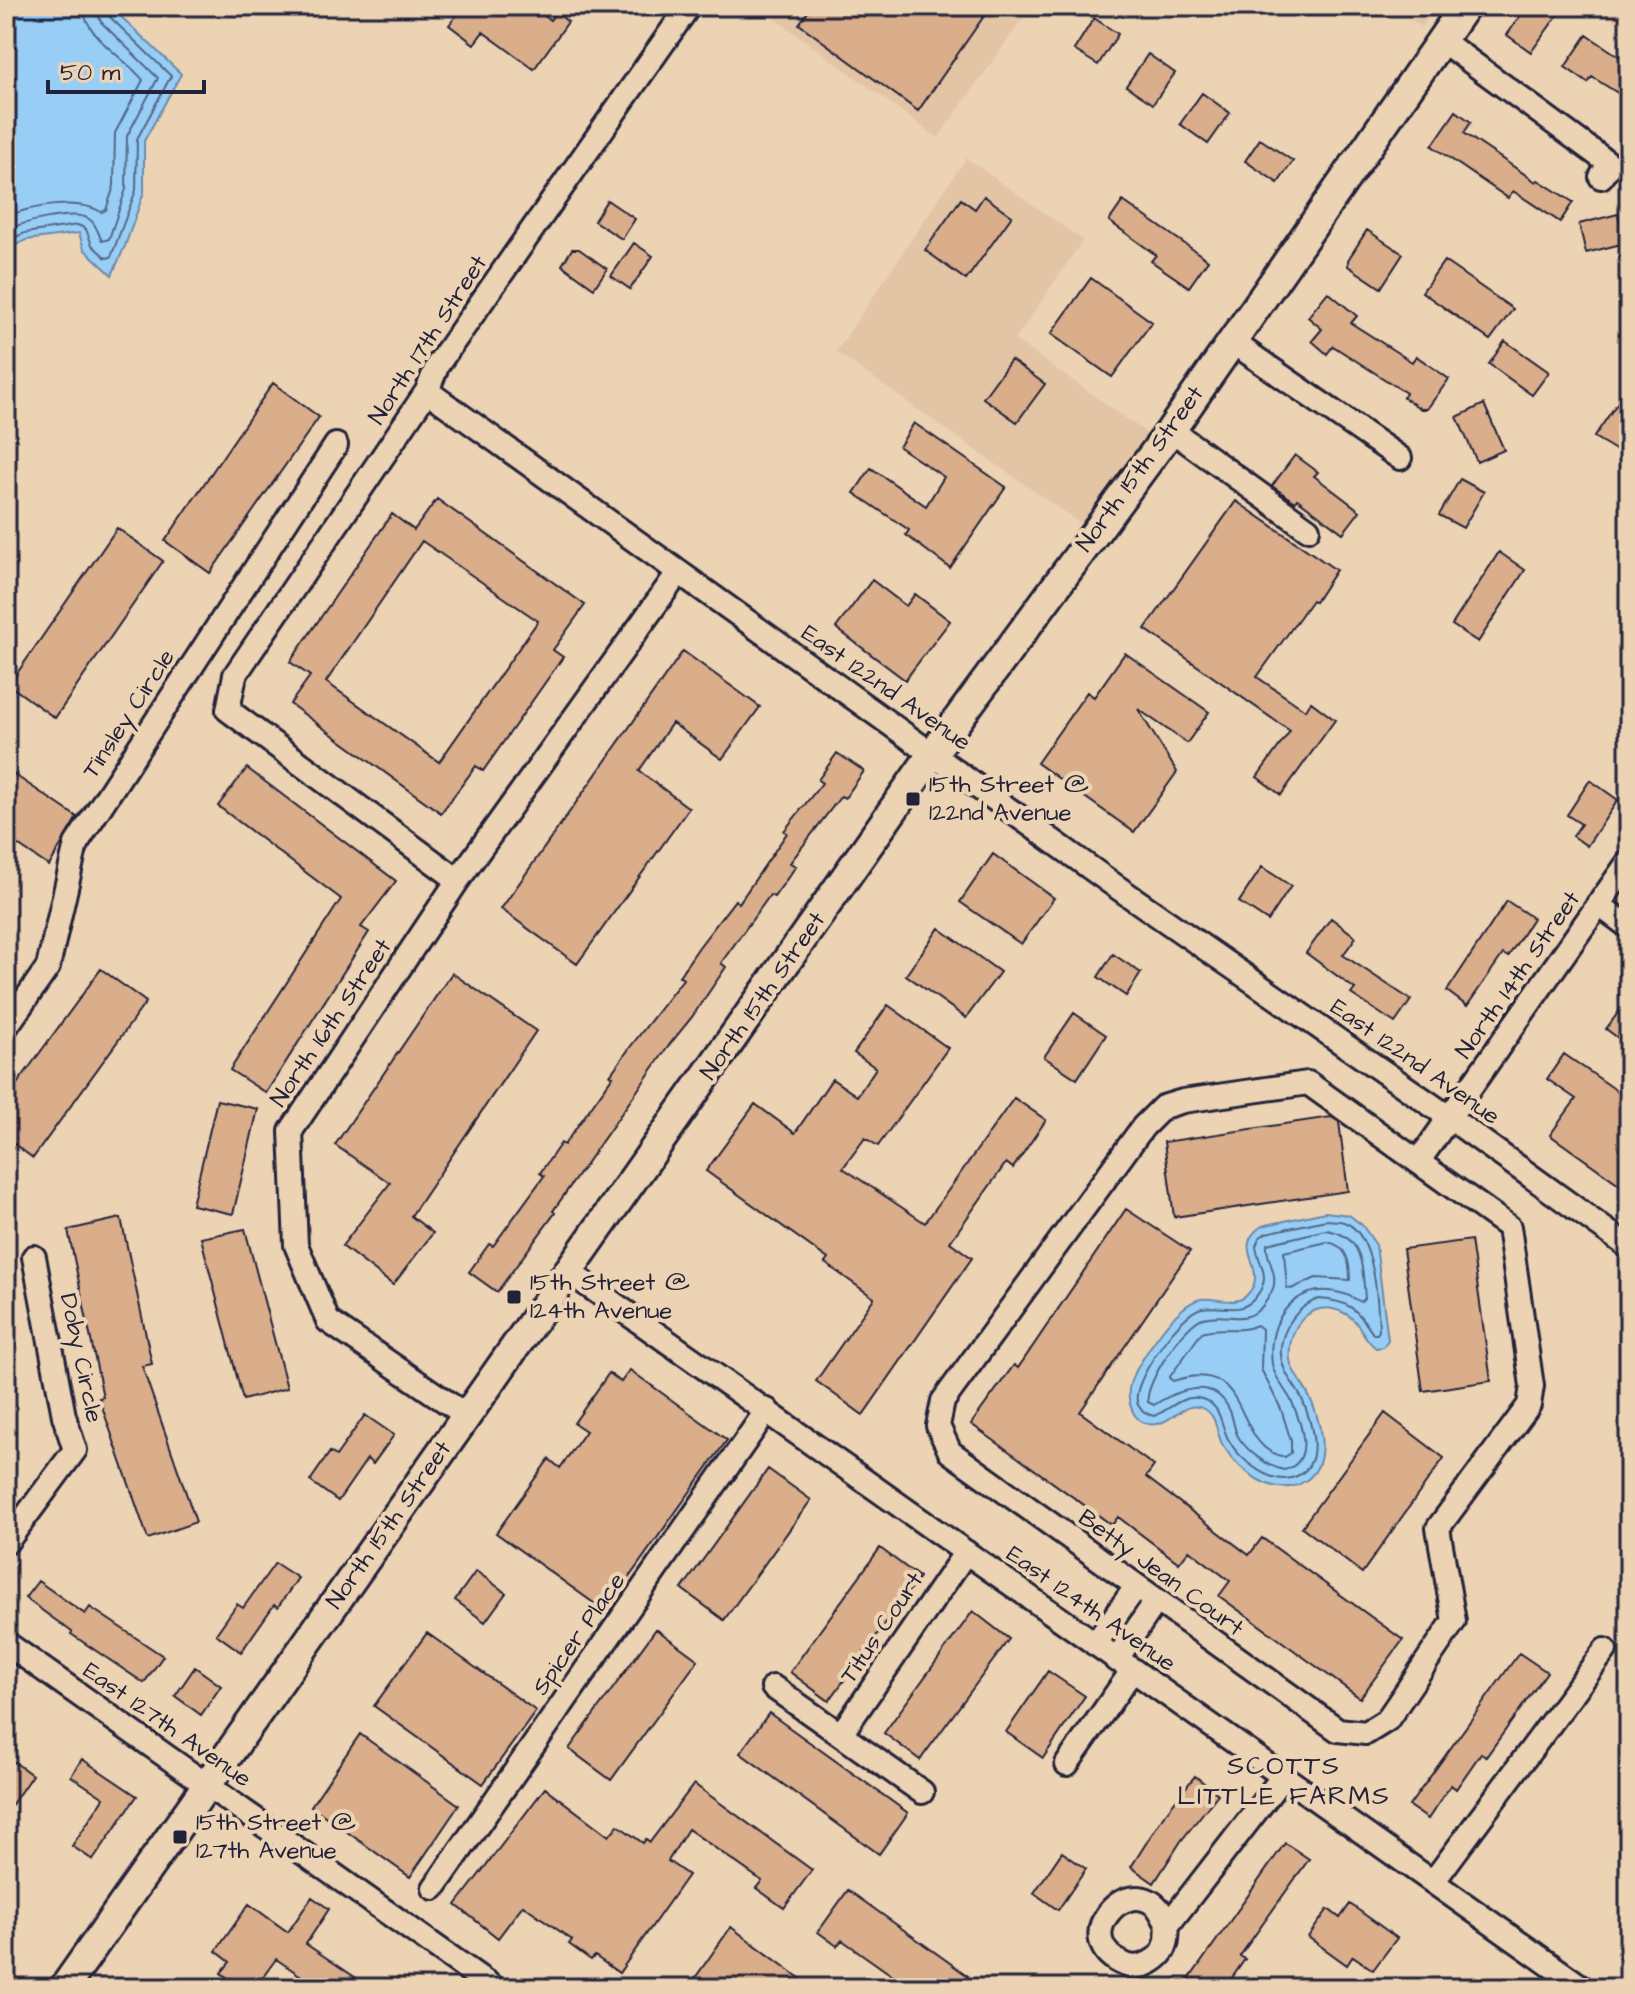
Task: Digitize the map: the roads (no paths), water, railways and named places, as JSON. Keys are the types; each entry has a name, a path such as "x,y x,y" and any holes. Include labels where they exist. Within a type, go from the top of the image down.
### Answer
{"street":[{"name":"North 17th Street","path":"458,880 228,710 235,675 427,391 438,364 689,6"},
{"name":"North 15th Street","path":"64,1988 933,753 1171,430 1465,6"},
{"path":"1441,40 1610,164 1601,177"},
{"path":"1231,341 1400,458"},
{"name":"East 122nd Avenue","path":"427,391 1114,885 1450,1118 1629,1247"},
{"path":"1171,430 1308,529"},
{"name":"Tinsley Circle","path":"6,1027 48,967 76,844 336,445"},
{"name":"North 16th Street","path":"467,1416 328,1321 296,1245 291,1131 458,880 678,573"},
{"name":"North 14th Street","path":"1450,1118 1629,861"},
{"path":"1598,904 1629,927"},
{"name":"Betty Jean Court","path":"1308,1083 1418,1162 1509,1227 1532,1386 1529,1405 1438,1528 1454,1621 1387,1720 1366,1733 1338,1730 950,1452 938,1426 943,1401 1143,1127 1163,1107 1183,1101 1308,1083"},
{"path":"1418,1162 1450,1118"},
{"name":"Doby Circle","path":"6,1543 75,1450 64,1416 34,1257"},
{"name":"East 124th Avenue","path":"569,1272 1583,1988"},
{"name":"Spicer Place","path":"434,1888 767,1410"},
{"name":"Titus Court","path":"841,1734 966,1552"},
{"path":"1095,1644 1136,1587"},
{"path":"1067,1764 1124,1666 1156,1601"},
{"name":"East 127th Avenue","path":"6,1643 494,1988"},
{"path":"1433,1882 1605,1650"},
{"path":"773,1687 922,1792"},
{"path":"1168,1925 1284,1775"}],"water":[{"path":"6,6 110,6 181,74 144,141 144,192 112,275 84,249 79,233 26,240 6,250"},
{"path":"1325,1212 1349,1215 1362,1225 1376,1245 1388,1340 1383,1347 1376,1348 1349,1316 1332,1309 1311,1312 1297,1327 1290,1348 1291,1364 1316,1414 1321,1439 1319,1463 1314,1473 1294,1486 1282,1487 1249,1474 1224,1447 1213,1417 1199,1407 1186,1408 1157,1424 1142,1422 1136,1417 1130,1404 1131,1381 1170,1321 1191,1303 1201,1299 1232,1301 1247,1295 1255,1276 1249,1243 1262,1226"}],"place":[{"name":"15th Street @ 122nd Avenue","path":"913,799"},
{"name":"15th Street @ 124th Avenue","path":"514,1297"},
{"name":"15th Street @ 127th Avenue","path":"180,1837"}],"district":[{"name":"SCOTTS LITTLE FARMS","path":"1284,1781"}]}
